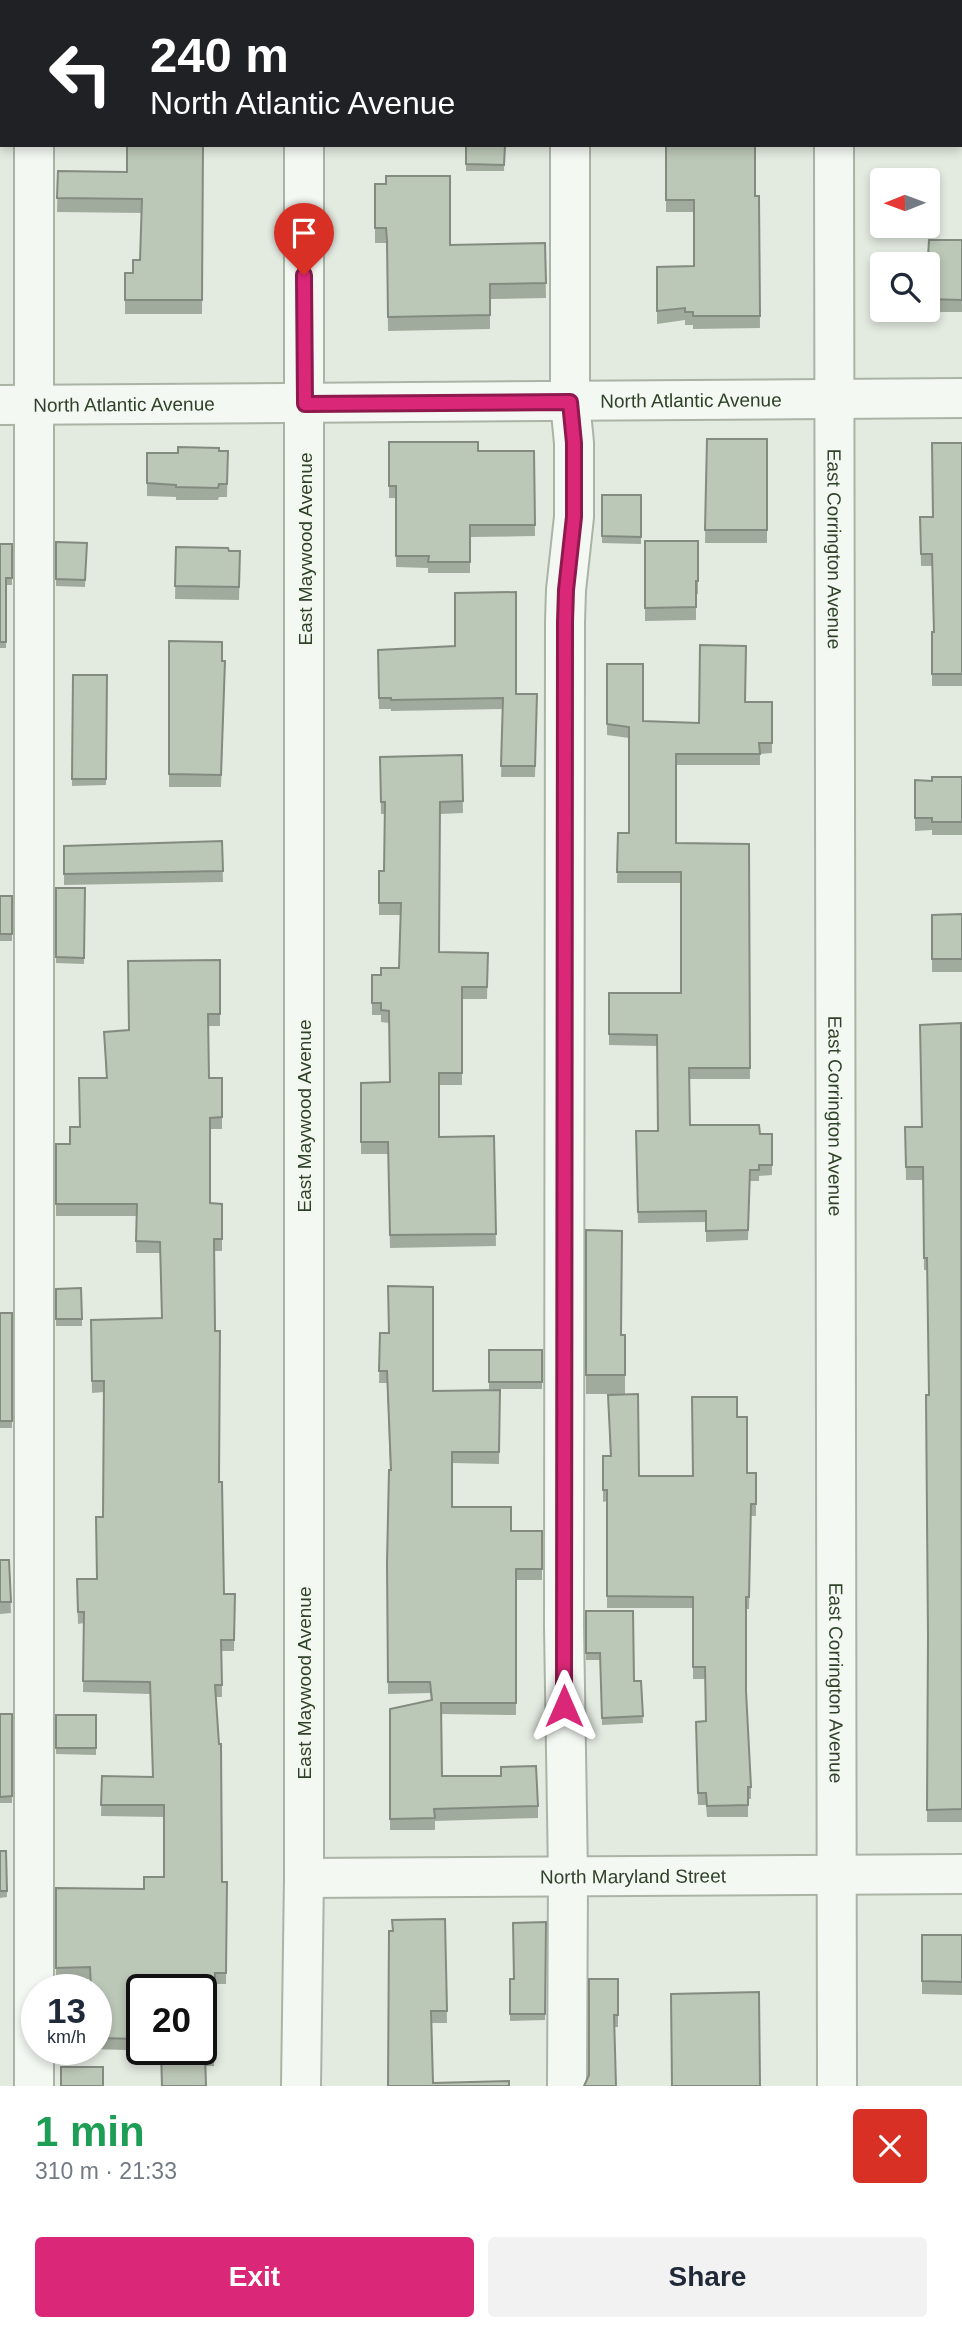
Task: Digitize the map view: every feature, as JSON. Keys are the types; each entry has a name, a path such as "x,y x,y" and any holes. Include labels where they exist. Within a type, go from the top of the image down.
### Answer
{"street":[{"path":"34,147 16,405 34,2086"},
{"name":"East Maywood Avenue","path":"301,2086 304,1878 304,147"},
{"path":"566,2086 568,1875 564,1626 565,622 574,517 574,443 570,402 570,147"},
{"name":"East Corrington Avenue","path":"834,147 837,2086"},
{"name":"North Atlantic Avenue","path":"16,405 962,398"},
{"name":"North Maryland Street","path":"304,1878 962,1874"}],"building":[{"path":"127,147 203,147 202,300 125,300 125,273 133,273 133,260 140,260 142,199 57,198 58,171 127,172"},
{"path":"466,147 505,147 504,165 466,164"},
{"path":"666,147 755,147 755,196 759,196 760,316 693,316 693,312 685,312 685,308 657,311 657,267 694,266 694,200 666,200"},
{"path":"386,176 450,176 450,245 545,243 546,283 490,284 490,315 388,317 386,228 375,228 375,184 386,184"},
{"path":"929,240 962,240 962,300 940,299 940,252 928,252"},
{"path":"707,439 767,439 767,530 705,530"},
{"path":"389,442 478,442 478,451 534,451 535,525 470,525 470,562 428,562 429,556 396,556 396,486 389,486"},
{"path":"932,443 962,443 962,674 932,674 932,554 921,554 920,517 933,517"},
{"path":"178,447 219,448 219,451 228,451 227,484 219,484 218,488 147,483 147,453 178,453"},
{"path":"602,495 641,495 641,537 602,536"},
{"path":"645,541 698,541 696,607 645,608"},
{"path":"56,542 87,543 85,580 56,579"},
{"path":"0,544 12,544 12,578 6,578 6,642 0,642"},
{"path":"176,547 228,548 229,551 240,551 239,587 175,586"},
{"path":"516,592 516,694 537,694 535,766 501,766 503,698 379,698 378,650 455,646 455,593"},
{"path":"169,641 222,642 222,661 225,661 221,775 169,774"},
{"path":"700,645 746,646 745,702 772,702 772,743 759,743 760,754 676,754 676,843 749,844 750,1068 689,1068 690,1125 759,1125 760,1134 772,1134 772,1165 759,1165 759,1170 750,1170 748,1230 706,1231 706,1211 638,1212 636,1131 658,1131 657,1035 609,1034 609,993 681,993 681,872 617,872 618,833 629,833 629,727 607,724 607,664 643,664 643,721 699,723"},
{"path":"73,675 107,675 106,779 72,779"},
{"path":"462,755 463,801 440,802 439,952 488,953 487,987 462,987 462,1073 439,1073 439,1137 494,1136 496,1234 390,1235 388,1142 361,1142 361,1083 390,1082 389,1011 381,1010 381,1003 372,1003 372,975 381,975 381,968 399,968 401,903 379,903 379,871 384,871 385,802 381,802 380,757"},
{"path":"932,777 962,777 962,822 932,822 932,818 915,818 915,780 932,781"},
{"path":"222,841 223,871 64,874 64,846"},
{"path":"56,888 85,888 84,958 56,957"},
{"path":"0,896 12,896 12,934 0,934"},
{"path":"962,914 962,959 932,959 932,915"},
{"path":"220,960 220,1014 208,1014 209,1078 222,1078 222,1117 210,1118 210,1203 222,1204 222,1239 214,1239 215,1331 220,1331 219,1482 222,1482 224,1594 235,1594 234,1640 221,1640 222,1685 215,1685 221,1744 222,1882 227,1882 226,1973 126,1974 126,2039 112,2038 112,1974 90,1974 90,1967 56,1968 56,1888 144,1889 144,1877 164,1877 164,1805 101,1805 102,1776 153,1777 150,1682 83,1681 84,1612 78,1612 77,1579 97,1579 96,1517 103,1517 104,1381 92,1381 91,1320 162,1318 160,1242 136,1241 137,1204 56,1204 56,1144 70,1144 70,1127 80,1127 79,1078 107,1078 104,1032 129,1030 128,961"},
{"path":"961,1023 962,1809 927,1810 927,1258 924,1258 923,1167 906,1167 905,1127 922,1127 920,1025"},
{"path":"586,1230 622,1231 621,1335 625,1335 625,1375 586,1375"},
{"path":"388,1286 433,1287 433,1391 500,1390 499,1452 452,1452 452,1507 511,1507 511,1531 542,1531 542,1569 516,1569 516,1703 441,1703 442,1776 501,1776 501,1767 536,1766 538,1806 434,1809 435,1818 390,1819 390,1709 432,1700 430,1682 388,1682 387,1563 391,1470 387,1371 379,1371 380,1333 389,1333"},
{"path":"81,1288 82,1319 56,1319 56,1289"},
{"path":"0,1313 12,1313 12,1421 0,1421"},
{"path":"489,1350 542,1350 542,1382 489,1382"},
{"path":"638,1394 639,1476 693,1476 692,1397 737,1397 737,1417 747,1417 747,1473 756,1473 756,1504 751,1504 749,1597 746,1597 746,1691 751,1787 748,1787 748,1805 707,1806 706,1793 698,1793 696,1722 706,1721 705,1667 693,1667 693,1597 607,1596 607,1490 603,1490 603,1456 611,1456 608,1395"},
{"path":"0,1560 9,1560 11,1602 0,1602"},
{"path":"586,1611 633,1611 634,1681 641,1681 643,1716 602,1718 600,1653 586,1653"},
{"path":"0,1714 12,1714 12,1796 0,1797"},
{"path":"56,1715 96,1715 96,1748 56,1748"},
{"path":"0,1851 6,1851 7,1891 0,1891"},
{"path":"445,1919 447,2011 431,2011 433,2083 509,2081 509,2086 388,2086 389,1931 393,1931 392,1920"},
{"path":"546,1922 545,2014 510,2014 510,1979 514,1979 513,1923"},
{"path":"922,1935 962,1935 962,1982 922,1981"},
{"path":"589,1979 618,1979 618,2015 614,2015 616,2086 584,2086 589,2075"},
{"path":"759,1992 760,2086 672,2086 671,1994"},
{"path":"161,2065 205,2065 206,2086 162,2086"},
{"path":"61,2067 103,2067 103,2086 61,2086"}],"route":[{"path":"304,275 305,404 570,402 574,443 574,517 565,622 564,1706"}]}
